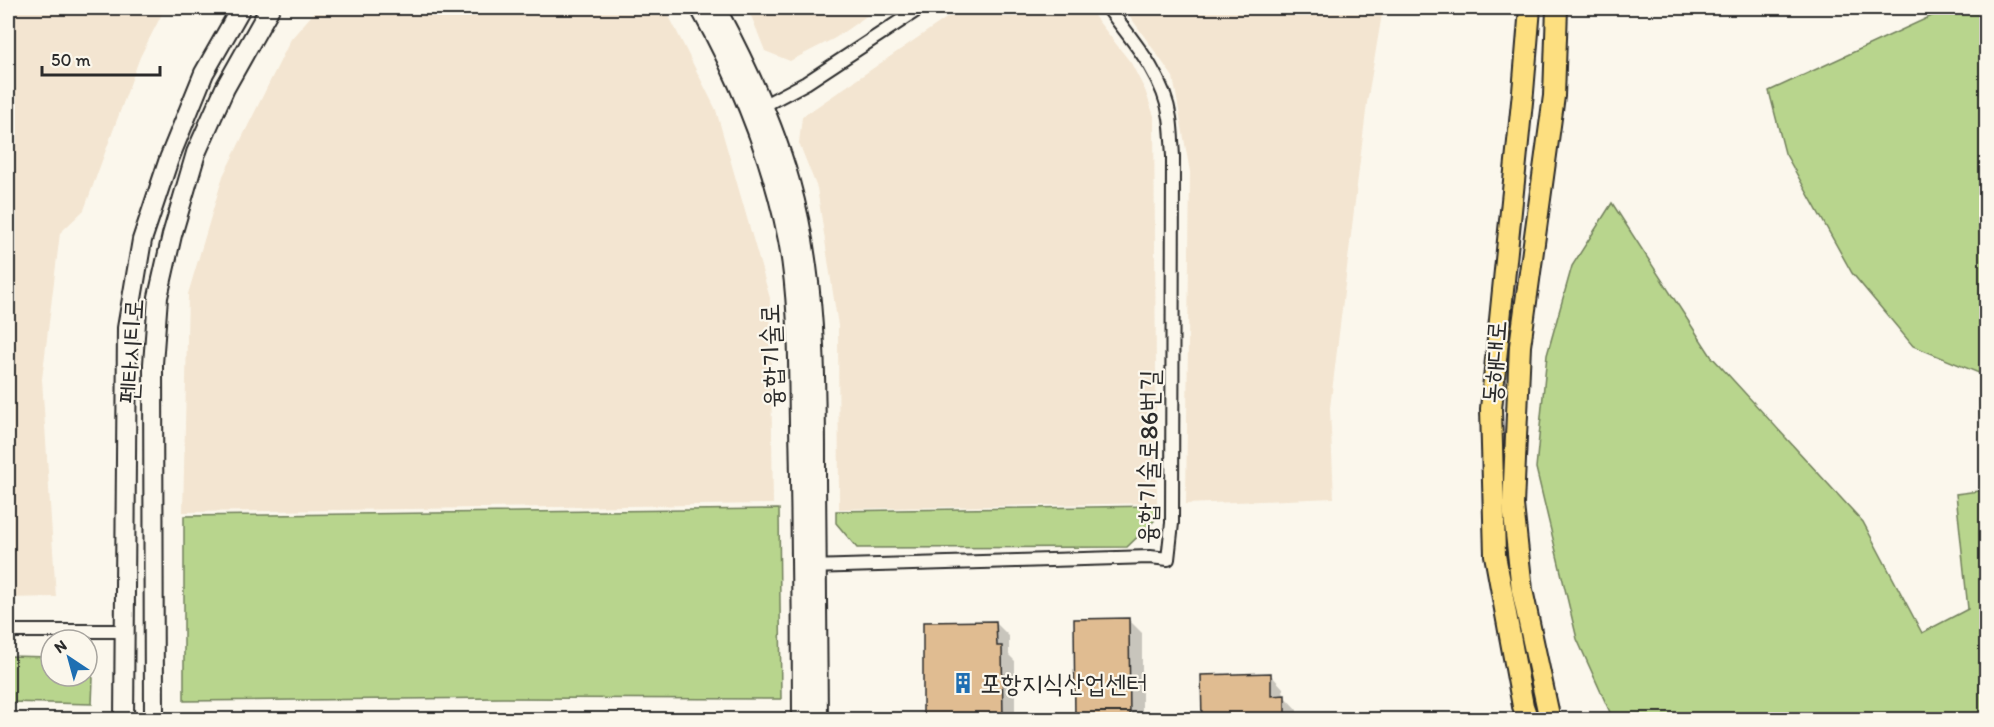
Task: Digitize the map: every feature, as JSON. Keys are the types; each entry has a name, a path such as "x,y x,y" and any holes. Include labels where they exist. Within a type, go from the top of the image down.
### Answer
{"main road":[{"path":"1528,720 1523,706 1495,555 1491,409 1524,92 1530,8"},
{"name":"동해대로","path":"1550,720 1522,590 1513,505 1520,346 1554,96 1557,8"}],"street":[{"name":"펜타시티로","path":"124,720 127,328 142,240 169,159 204,73 241,8"},
{"name":"펜타시티로","path":"154,720 153,364 158,297 172,235 196,153 225,88 270,8"},
{"name":"융합기술로","path":"700,8 757,109"},
{"name":"융합기술로","path":"716,8 745,62 788,240 795,299 818,720"},
{"path":"757,109 806,83 920,8"},
{"name":"융합기술로86번길","path":"809,567 1150,557 1168,559 1172,523 1173,156 1170,117 1161,87 1150,64 1108,8"},
{"name":"융합기술로","path":"802,720 809,567"},
{"path":"8,631 153,631"}],"shaded area":[{"path":"8,8 165,8 140,57 84,210 60,233 42,379 56,597 8,598"},
{"path":"318,8 665,8 716,110 770,298 773,504 183,512 188,294 223,176 291,39"},
{"path":"745,8 878,8 835,38 790,61 765,51 752,18"},
{"path":"961,8 1088,8 1131,63 1145,90 1154,116 1157,503 839,509 838,326 817,188 799,143 802,117"},
{"path":"1124,8 1383,8 1367,103 1330,408 1334,498 1186,504 1190,172 1173,77"}],"green space":[{"path":"1949,8 1986,8 1986,376 1913,346 1852,273 1785,153 1769,91"},
{"path":"1612,203 1711,356 1863,522 1922,633 1968,609 1956,494 1986,490 1986,719 1613,719 1577,639 1536,468 1547,355 1572,266"},
{"path":"1156,506 1154,521 1127,547 857,548 836,523 836,511"},
{"path":"779,509 781,699 502,698 184,701 184,516"},
{"path":"8,656 39,657 39,688 93,688 92,704 8,702"}],"building":[{"path":"1129,618 1130,720 1075,720 1074,619"},
{"name":"포항지식산업센터","path":"996,621 997,646 1002,646 1003,720 923,720 923,622"},
{"path":"1271,673 1271,696 1285,695 1285,720 1202,720 1201,675"}],"place":[{"name":"포항지식산업센터","path":"963,683"}]}
